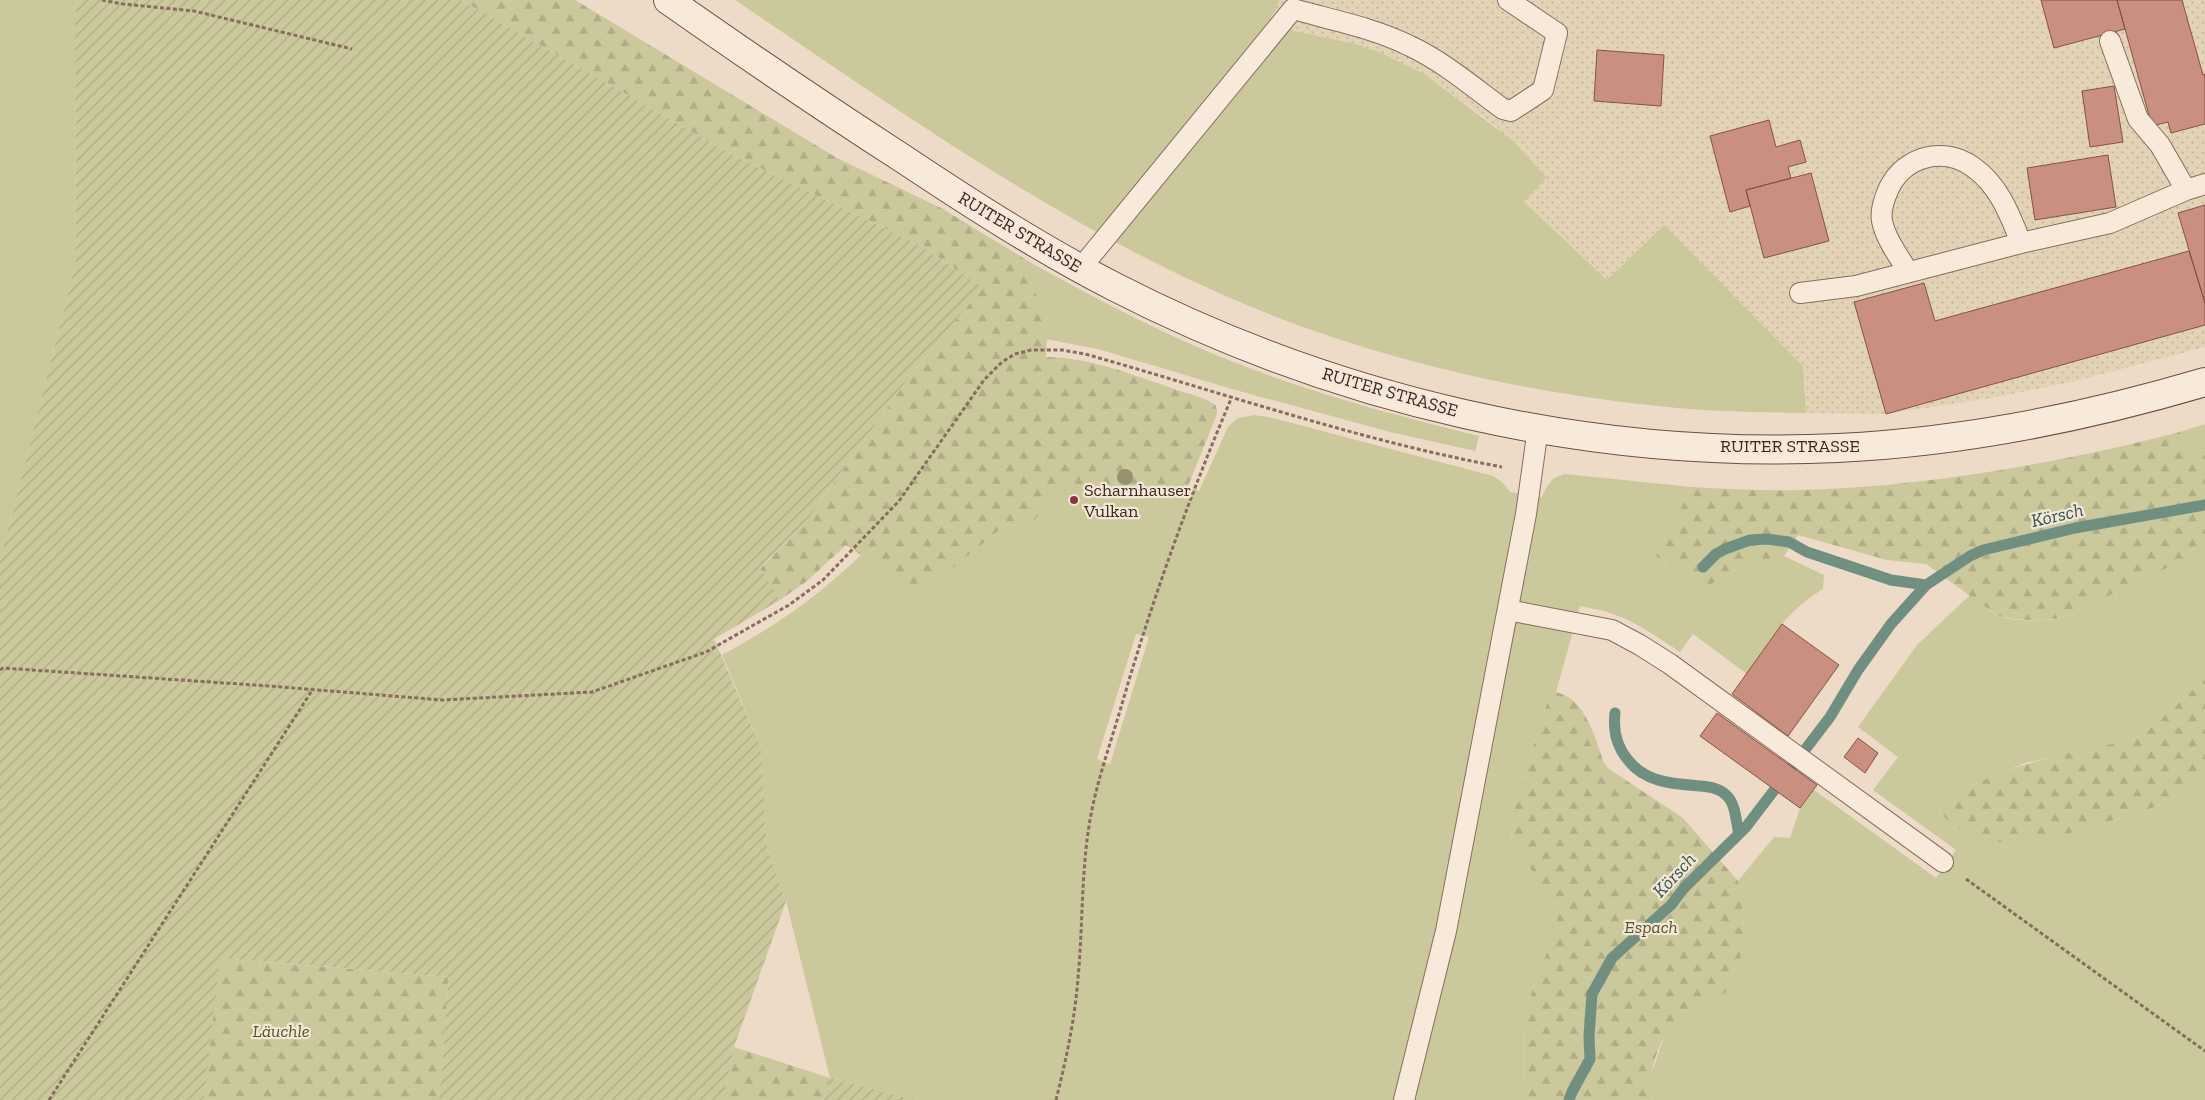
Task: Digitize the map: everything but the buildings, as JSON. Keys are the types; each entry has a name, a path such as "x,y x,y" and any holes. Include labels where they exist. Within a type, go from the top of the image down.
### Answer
{"main road":[{"name":"RUITER STRASSE","path":"668,0 965,200 1080,269 1179,318 1290,362 1421,403 1538,428 1583,435 1687,446 1764,449 1853,447 1919,440 2029,424 2134,401 2205,382"}],"lane":[{"path":"1080,269 1293,9 1362,28 1410,46 1450,70 1503,109 1510,111 1543,90 1557,32 1508,0"},
{"path":"2110,41 2138,119 2160,145 2186,190"},
{"path":"1908,272 1887,235 1882,222 1882,209 1885,197 1899,171 1923,159 1936,156 1954,158 1979,171 2007,208 2021,243"},
{"path":"1800,293 1856,286 2021,243 2110,223 2186,190 2205,184"},
{"path":"1404,1100 1440,958 1508,610 1538,428"},
{"path":"1508,610 1598,626 1619,633 1662,658 1943,862"}],"path":[{"path":"102,0 194,11 352,49"},
{"path":"0,670 4,668 313,689 442,700 592,692 706,652 789,605 823,580 899,501 964,407 993,370 1009,357 1022,352 1048,349 1085,354 1231,399 1458,459 1532,473"},
{"path":"1056,1100 1067,1056 1075,1004 1086,852 1094,800 1128,682 1166,564 1193,489 1231,399"},
{"path":"49,1100 313,689"},
{"path":"1943,862 2205,1051"}],"shaded area":[{"path":"1280,0 2205,0 2205,347 2076,381 1997,397 1886,414 1806,413 1803,366 1664,226 1607,280 1524,202 1497,127 1426,75 1402,63 1355,44 1295,31 1271,17"}],"green space":[{"path":"0,0 77,0 75,17 76,262 0,561"},
{"path":"77,0 461,0 729,153 921,246 983,287 907,380 805,523 760,568 780,600 714,639 761,748 767,848 786,901 734,1047 723,1100 439,1100 449,977 220,958 204,1100 0,1100 0,561 76,262 75,17"},
{"path":"461,0 575,0 837,158 943,209 1035,265 1031,284 1048,320 1046,357 1079,360 1113,368 1201,398 1216,406 1217,414 1188,486 1138,496 1057,490 1029,528 1007,524 919,595 846,545 807,581 780,600 760,569 805,523 907,380 983,287 921,246 729,153"},
{"path":"735,0 1280,0 1271,18 1295,31 1355,44 1379,52 1426,75 1513,141 1546,177 1524,202 1607,280 1664,225 1803,366 1806,413 1742,412 1620,402 1505,383 1391,355 1281,319 1163,267 1036,197 914,121"},
{"path":"1035,265 1109,305 1210,353 1296,385 1356,404 1479,436 1475,451 1390,432 1232,389 1098,349 1045,339 1048,320 1030,284"},
{"path":"1254,415 1273,418 1493,476 1503,483 1510,492 1542,497 1550,482 1556,477 1565,474 1692,487 1656,556 1705,588 1745,564 1784,556 1824,575 1823,589 1799,606 1789,616 1771,638 1747,674 1693,634 1680,652 1621,617 1580,606 1556,692 1549,697 1512,814 1511,835 1555,906 1558,916 1556,927 1525,1011 1524,1100 915,1100 830,1078 786,901 767,848 761,748 722,655 795,610 828,585 861,555 919,595 1007,524 1029,528 1057,490 1138,496 1188,486 1199,491 1228,427 1238,418","holes":["1136,634 1149,637 1110,764 1097,759"]},
{"path":"2205,424 2205,455 2194,458 2180,432"},
{"path":"2180,432 2194,458 2205,455 2205,550 2062,618 2030,620 1998,616 1926,564 1887,560 1798,535 1784,556 1745,564 1705,588 1656,556 1692,487 1786,490 1846,488 1943,479 2087,454"},
{"path":"2205,550 2205,679 2144,734 2131,740 2025,763 1972,785 1944,801 1940,807 1940,812 2057,837 2162,804 2205,777 2205,1100 1652,1100 1649,1087 1650,1078 1666,1031 1745,936 1738,881 1774,837 1790,838 1800,808 1814,790 1936,878 1956,850 1873,790 1898,757 1858,727 1917,645 1970,595 1992,612 2005,618 2048,620 2062,618"},
{"path":"2205,679 2205,777 2162,804 2057,837 1985,843 1977,841 1941,815 1941,804 1946,800 2002,772 2044,759 2131,740 2144,734"},
{"name":"Espach","path":"1556,692 1566,696 1582,711 1593,731 1604,763 1609,769 1683,818 1738,881 1740,888 1745,936 1735,981 1726,992 1672,1025 1667,1032 1658,1050 1652,1072 1650,1092 1652,1100 1524,1100 1525,1011 1556,927 1558,916 1555,906 1514,843 1511,822 1549,697"},
{"name":"Läuchle","path":"219,958 449,977 439,1100 204,1100"},
{"path":"734,1047 830,1078 823,1100 723,1100"},
{"path":"830,1078 915,1100 823,1100"}],"waterway":[{"name":"Körsch","path":"1569,1100 1590,1059 1589,1036 1592,994 1612,958 1671,905 1684,888 1746,827 1830,717 1858,670 1891,624 1926,585 1970,556 1983,550 2075,528 2205,505"},
{"name":"Körsch","path":"1703,567 1716,554 1725,549 1750,540 1767,539 1789,542 1807,552 1891,580 1926,585"},
{"name":"Körsch","path":"1615,713 1615,732 1619,744 1624,755 1635,768 1661,781 1714,788 1720,791 1732,803 1739,834"}],"place":[{"name":"Scharnhauser Vulkan","path":"1074,500"}]}
